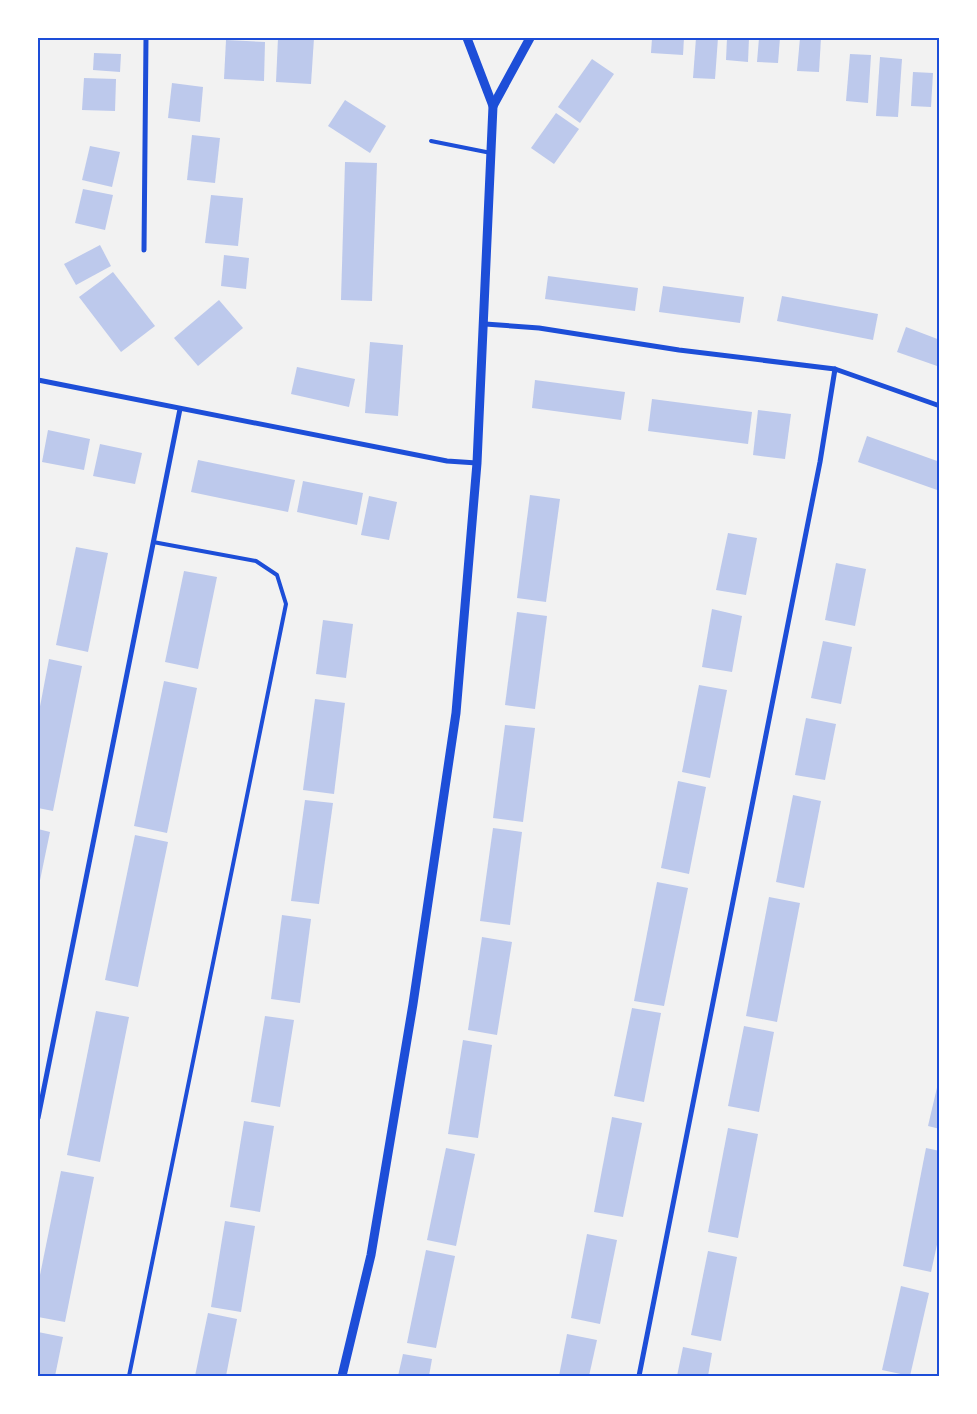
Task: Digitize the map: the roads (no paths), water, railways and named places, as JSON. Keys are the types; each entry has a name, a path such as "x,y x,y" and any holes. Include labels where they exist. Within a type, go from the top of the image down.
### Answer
{"street":[{"path":"144,250 146,38"},
{"path":"342,1376 370,1255 417,974 456,713 477,463 493,106 467,38"},
{"path":"493,106 530,38"},
{"path":"484,324 539,328 680,350 835,369 940,406"},
{"path":"639,1376 820,462 835,369"},
{"path":"38,380 447,461 477,463"},
{"path":"38,1118 180,409"}],"lane":[{"path":"431,140 491,152"},
{"path":"130,1376 286,604 277,574 256,561 153,542"}]}
